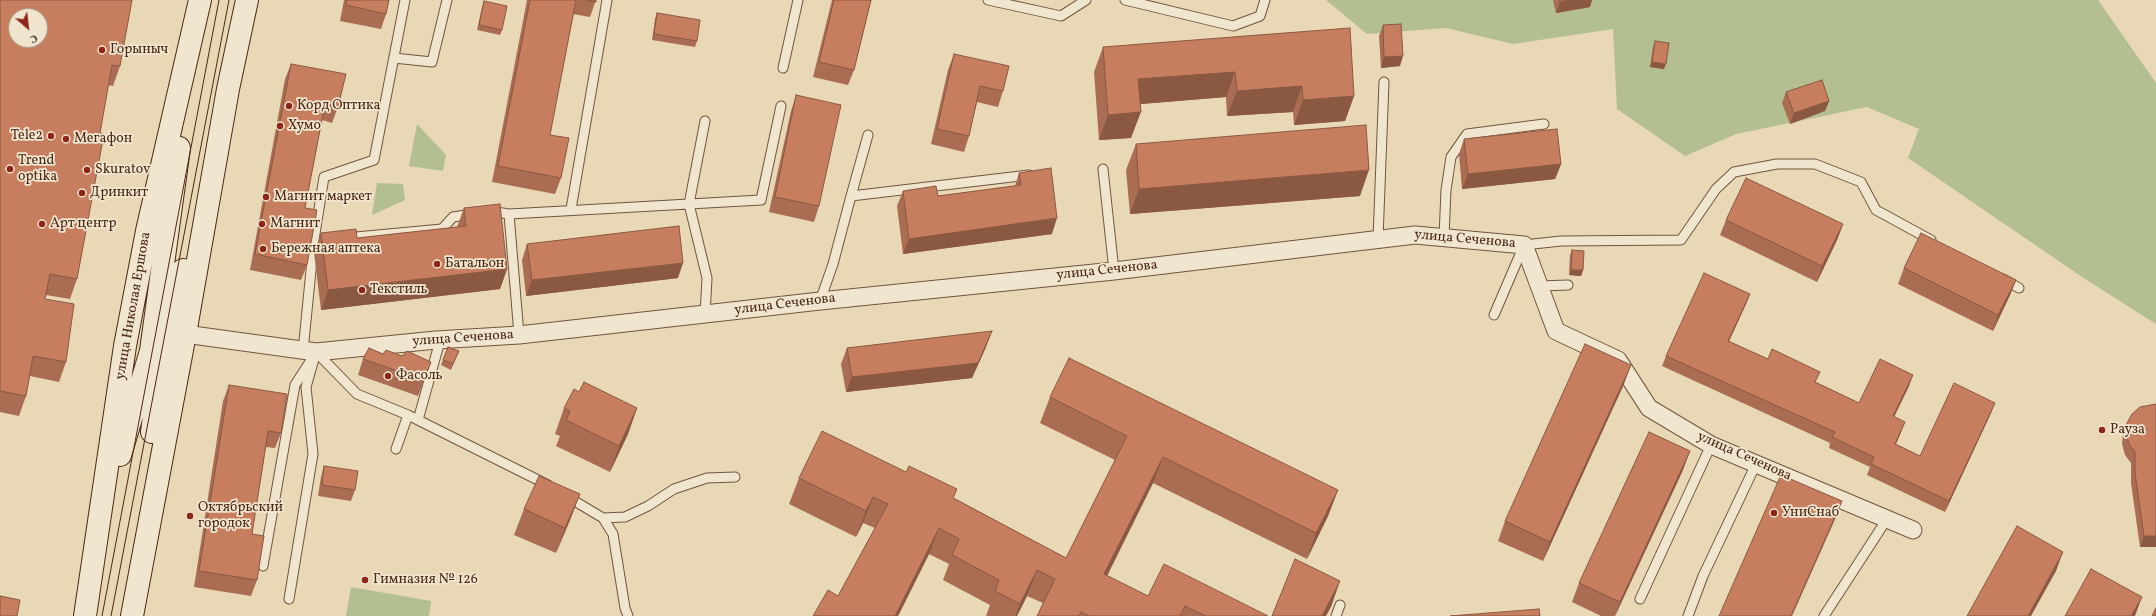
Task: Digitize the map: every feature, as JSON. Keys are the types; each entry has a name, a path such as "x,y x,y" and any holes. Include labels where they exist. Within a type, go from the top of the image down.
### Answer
{"main road":[{"path":"85,616 98,528 151,351 200,0"},
{"path":"131,616 185,334 228,89 236,0"},
{"path":"131,616 162,352 228,89 247,0"}],"street":[{"name":"улица Сеченова","path":"185,334 310,351 436,340 518,335 820,301 1114,271 1415,235 1524,245 1556,331 1618,360 1649,408 1711,445 1913,530"}],"lane":[{"path":"289,599 313,454 306,387 324,177 374,160 405,0"},
{"path":"394,58 432,62 447,0"},
{"path":"571,209 606,0"},
{"path":"783,68 798,0"},
{"path":"988,0 1061,16 1086,0"},
{"path":"1125,0 1233,26 1260,16 1265,0"},
{"path":"1378,239 1384,82"},
{"path":"337,238 442,229 453,217 490,211 509,214 571,209 761,200 781,106"},
{"path":"705,121 689,204 707,278 705,315"},
{"path":"1444,238 1446,190 1451,156 1467,134 1544,124"},
{"path":"820,301 833,264 868,135"},
{"path":"1494,315 1524,245 1560,240 1681,240 1716,189 1734,172 1777,164 1815,164 1861,182 1876,210 1938,243"},
{"path":"1103,169 1114,271"},
{"path":"851,196 1037,174"},
{"path":"509,214 518,335"},
{"path":"1992,273 2019,288"},
{"path":"1539,286 1568,285"},
{"path":"418,420 438,348 436,340"},
{"path":"310,351 357,394 408,415 540,480 603,518 613,534 625,608 628,616"},
{"path":"263,566 295,384 310,351"},
{"path":"396,449 408,415"},
{"path":"1640,599 1711,445"},
{"path":"1688,616 1703,576 1756,464"},
{"path":"603,518 625,517 648,506 674,488 708,478 735,477"},
{"path":"1824,616 1887,519"},
{"path":"1336,616 1340,604"}],"green space":[{"path":"1326,0 2098,0 2156,83 2156,324 2082,277 1908,158 1919,129 1867,107 1736,134 1685,156 1617,109 1613,29 1513,44 1446,28 1367,34"},
{"path":"417,124 446,155 443,171 409,166"},
{"path":"377,183 403,184 405,200 372,215"},
{"path":"351,587 431,601 429,616 346,616"}],"building":[{"name":"Арт центр","path":"0,0 132,0 120,66 112,65 100,133 104,134 77,279 50,274 45,299 74,304 66,362 33,356 26,396 0,391"},
{"path":"347,0 389,0 386,14 346,5"},
{"path":"530,0 576,0 550,135 569,138 561,178 498,166"},
{"path":"834,0 871,0 854,70 819,62"},
{"path":"1559,0 1571,0 1560,2"},
{"path":"484,1 507,6 502,30 479,25"},
{"path":"657,13 700,20 697,41 654,34"},
{"path":"1401,24 1403,56 1384,57 1383,25"},
{"path":"1350,28 1354,96 1303,100 1302,86 1237,91 1235,72 1138,79 1141,112 1108,115 1103,47"},
{"path":"1655,41 1669,43 1666,64 1652,62"},
{"path":"954,54 1009,66 1003,91 980,86 969,136 937,129"},
{"path":"291,64 346,74 338,107 325,104 305,208 317,210 307,265 255,254"},
{"path":"1822,80 1829,101 1794,113 1786,92"},
{"path":"796,95 841,105 819,206 775,197"},
{"path":"1366,125 1369,170 1139,189 1136,144"},
{"path":"1557,129 1561,164 1468,174 1464,139"},
{"path":"1051,168 1057,218 909,239 903,191 936,186 938,196 1021,185 1019,173"},
{"path":"1746,178 1843,224 1822,266 1726,220"},
{"path":"500,204 507,269 328,290 321,233 356,229 357,238 466,226 464,208"},
{"path":"679,226 683,263 532,280 527,244"},
{"path":"1921,233 2016,280 1998,315 1904,268"},
{"path":"1572,250 1584,251 1583,270 1571,270"},
{"path":"1704,273 1750,294 1728,341 1768,359 1772,349 1820,372 1815,382 1859,403 1880,359 1913,375 1893,416 1905,422 1895,444 1920,456 1954,383 1995,403 1949,501 1871,464 1874,457 1832,437 1835,432 1666,356"},
{"path":"992,331 978,363 852,377 847,348"},
{"path":"1585,344 1631,365 1550,542 1505,521"},
{"path":"448,347 459,351 453,364 443,360"},
{"path":"369,348 383,354 386,350 402,356 407,351 431,362 424,380 363,359"},
{"path":"1069,358 1338,490 1316,533 1163,457 1104,574 1148,596 1164,564 1268,616 1206,616 1185,606 1180,616 1089,616 1081,612 1079,616 1037,616 1055,579 1037,570 1020,604 995,591 999,580 952,555 959,539 939,528 895,616 813,616 828,590 838,596 888,504 873,497 866,511 799,478 822,431 906,472 909,466 957,489 953,498 1066,558 1127,436 1050,397"},
{"path":"584,382 637,408 619,446 566,420 570,411 564,408 574,389 579,392"},
{"path":"229,385 287,394 281,433 268,431 252,534 264,536 257,580 199,571"},
{"path":"2156,404 2156,536 2144,536 2135,473 2135,452 2129,444 2126,433 2127,423 2132,414 2140,407"},
{"path":"1649,432 1690,451 1620,602 1579,583"},
{"path":"324,466 358,471 355,490 322,485"},
{"path":"1781,475 1842,501 1791,616 1719,616"},
{"path":"539,476 580,494 565,528 524,509"},
{"path":"2017,526 2063,552 2028,616 1967,616"},
{"path":"1295,559 1340,581 1322,616 1272,616"},
{"path":"2091,569 2142,597 2131,616 2065,616"},
{"path":"0,596 20,600 17,616 0,616"},
{"path":"2156,608 2156,616 2152,616"},
{"path":"1539,609 1540,616 1450,616"}],"tram line":[{"path":"102,616 219,0"},
{"path":"111,616 229,0"}],"place":[{"name":"Горыныч","path":"102,50"},
{"name":"Корд Оптика","path":"289,106"},
{"name":"Хумо","path":"280,126"},
{"name":"Tele2","path":"51,136"},
{"name":"Мегафон","path":"66,139"},
{"name":"Trend optika","path":"10,169"},
{"name":"Skuratov","path":"87,170"},
{"name":"Дринкит","path":"82,193"},
{"name":"Магнит маркет","path":"266,197"},
{"name":"Арт центр","path":"42,224"},
{"name":"Магнит","path":"262,224"},
{"name":"Бережная аптека","path":"263,249"},
{"name":"Батальон","path":"437,264"},
{"name":"Текстиль","path":"362,290"},
{"name":"Фасоль","path":"388,376"},
{"name":"Рауза","path":"2102,430"},
{"name":"УниСнаб","path":"1774,513"},
{"name":"Октябрьский городок","path":"190,516"},
{"name":"Гимназия № 126","path":"365,580"}]}
